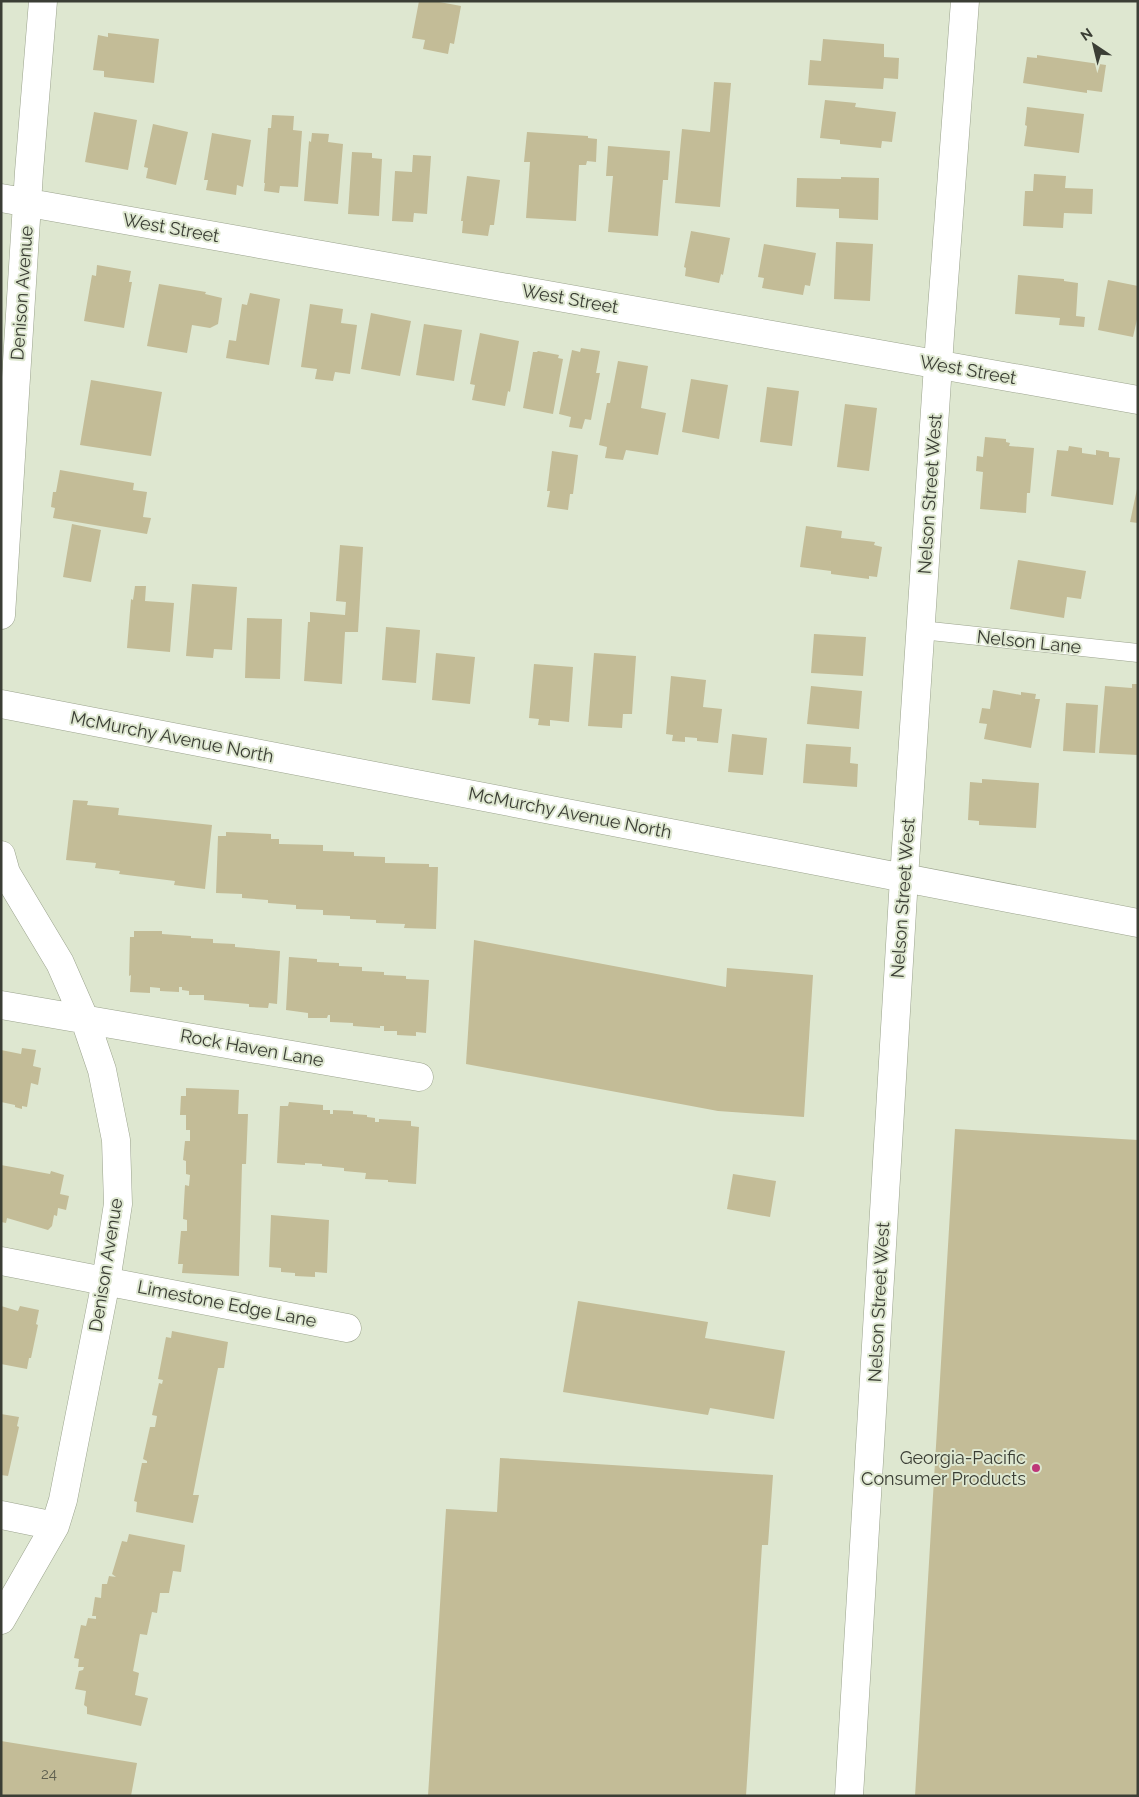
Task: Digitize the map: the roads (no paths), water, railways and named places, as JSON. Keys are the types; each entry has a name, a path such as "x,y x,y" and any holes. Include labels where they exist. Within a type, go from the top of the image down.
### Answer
{"street":[{"name":"Denison Avenue","path":"1,615 14,200 43,1"},
{"name":"Nelson Street West","path":"849,1796 904,878 938,364 965,1"},
{"name":"West Street","path":"14,200 1138,400"},
{"name":"McMurchy Avenue North","path":"1,704 1138,923"},
{"name":"Denison Avenue","path":"1,855 6,873 60,963 85,1020 102,1070 116,1140 118,1204 106,1281 64,1500 55,1526 1,1620"},
{"name":"Rock Haven Lane","path":"1,1005 419,1077"},
{"name":"Limestone Edge Lane","path":"1,1261 348,1328"},
{"path":"1,1515 55,1526"}],"lane":[{"name":"Nelson Lane","path":"921,630 1138,653"}],"place":[{"name":"Georgia-Pacific Consumer Products","path":"1036,1468"}]}
